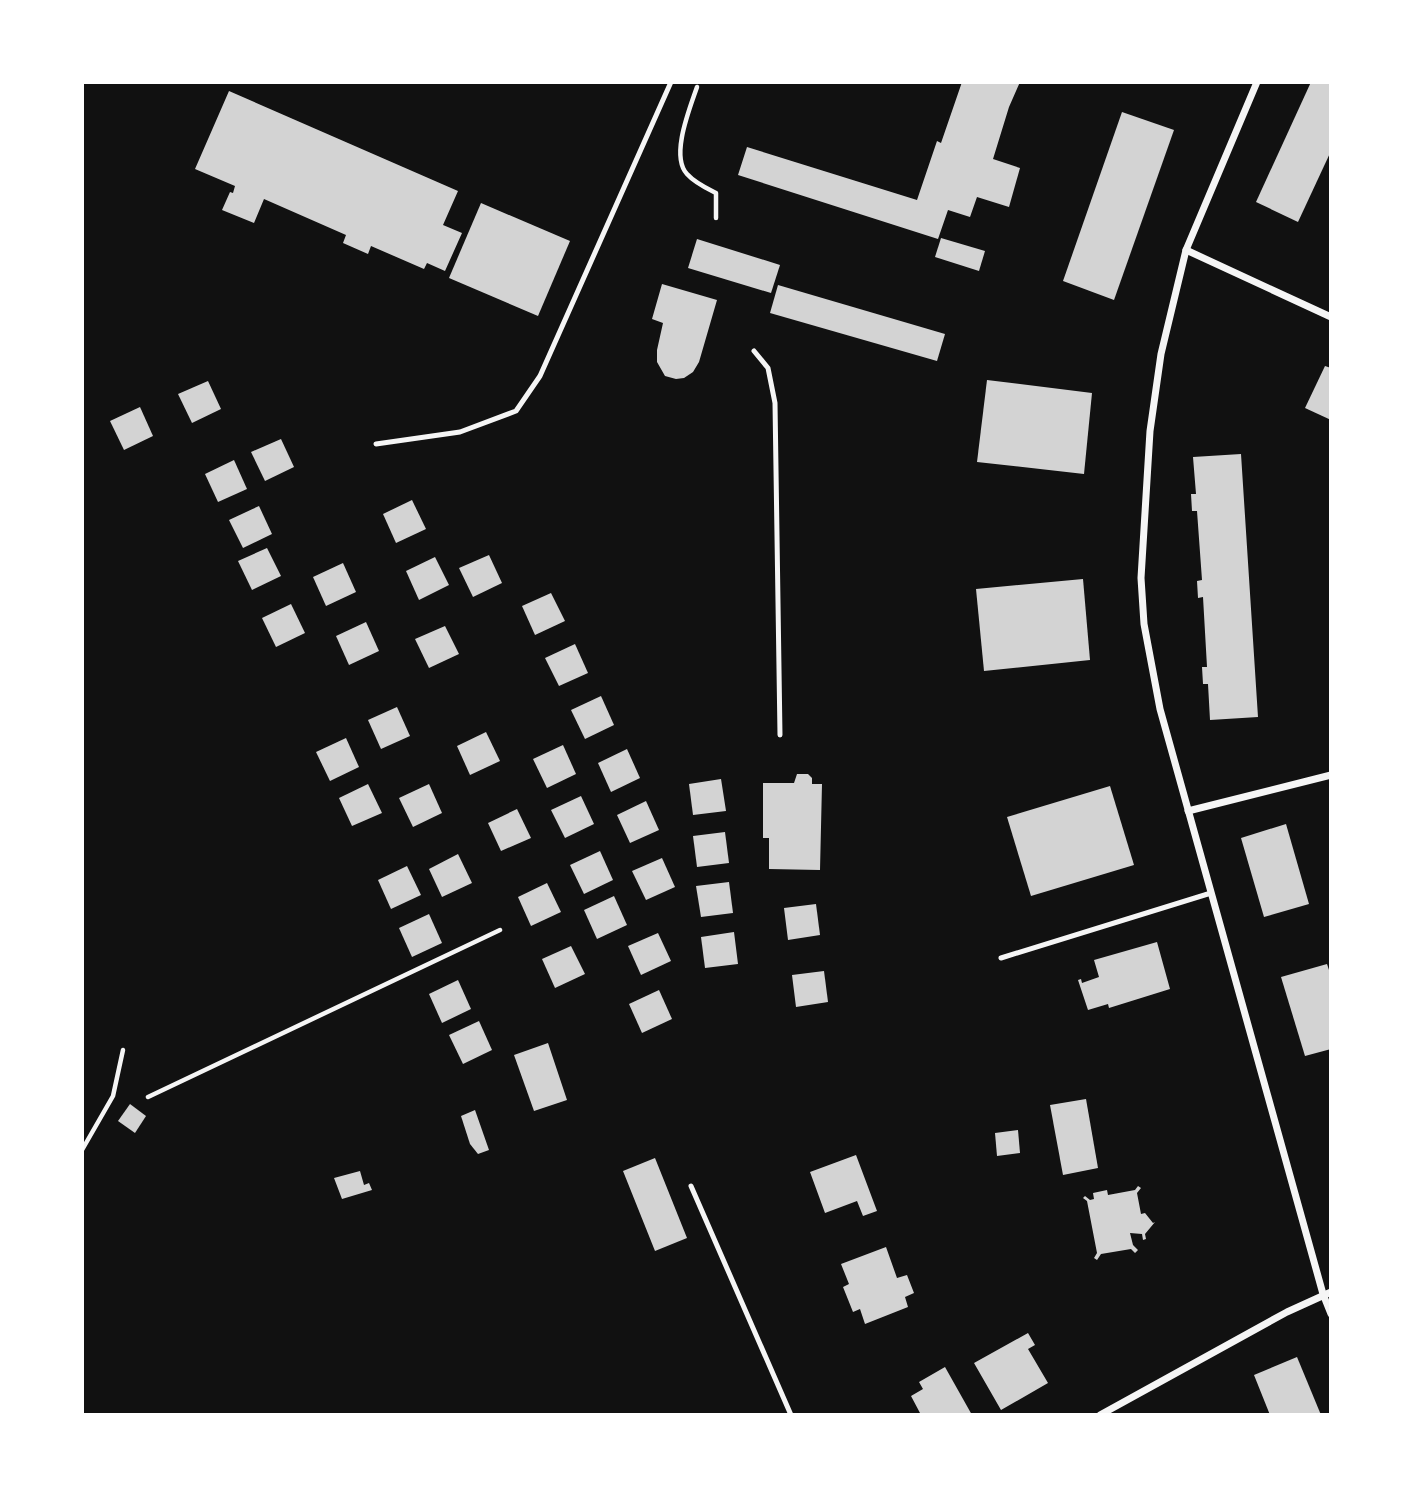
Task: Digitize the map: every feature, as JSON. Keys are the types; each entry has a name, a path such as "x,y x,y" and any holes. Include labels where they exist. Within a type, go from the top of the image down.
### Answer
{"street":[{"path":"1257,82 1186,250 1161,354 1150,431 1141,578 1144,624 1160,709 1331,1314"},
{"path":"1186,250 1331,317"},
{"path":"1188,811 1331,775"},
{"path":"1100,1415 1287,1312 1327,1293"}],"lane":[{"path":"376,444 460,432 516,411 540,376 671,82"},
{"path":"754,351 768,368 775,403 780,735"},
{"path":"1001,958 1211,893"},
{"path":"691,1186 791,1415"}],"path":[{"path":"696,87 681,136 681,160 685,173 716,193 716,218"},
{"path":"148,1097 500,930"},
{"path":"82,1150 113,1096 123,1050"}],"building":[{"path":"962,82 1020,82 1009,107 993,159 1020,168 1009,207 977,197 970,217 948,210 938,239 738,175 747,147 917,200 937,141 941,143"},
{"path":"1311,82 1331,82 1331,151 1298,222 1256,202"},
{"path":"229,91 458,191 443,225 462,233 445,271 427,263 424,269 371,246 368,254 343,243 346,235 264,199 254,223 222,210 235,186 195,169"},
{"path":"1122,112 1174,130 1114,300 1063,281"},
{"path":"481,203 570,241 538,316 449,278"},
{"path":"941,238 985,251 979,271 935,257"},
{"path":"697,239 780,265 771,293 688,268"},
{"path":"662,284 717,300 699,362 693,372 684,378 665,376 657,362 663,323 652,319"},
{"path":"778,285 945,334 937,361 770,313"},
{"path":"1325,366 1331,368 1331,420 1305,408"},
{"path":"987,380 1092,393 1084,474 977,462"},
{"path":"208,381 221,409 192,423 178,394"},
{"path":"140,407 153,436 124,450 110,421"},
{"path":"281,439 294,467 265,481 251,452"},
{"path":"1241,454 1258,717 1210,720 1208,684 1203,684 1202,667 1207,667 1203,597 1198,598 1197,581 1202,580 1197,511 1192,511 1191,494 1196,494 1193,457"},
{"path":"234,460 247,489 218,502 205,474"},
{"path":"412,500 426,529 396,543 383,514"},
{"path":"259,506 272,534 243,548 229,520"},
{"path":"267,548 281,576 252,590 238,561"},
{"path":"489,555 502,583 473,597 459,568"},
{"path":"435,557 449,585 419,600 406,571"},
{"path":"343,563 356,592 326,606 313,577"},
{"path":"1083,579 1090,660 984,671 976,589"},
{"path":"551,593 565,621 535,635 522,606"},
{"path":"291,604 305,633 276,647 262,618"},
{"path":"366,622 379,651 349,665 336,636"},
{"path":"445,626 459,654 429,668 415,639"},
{"path":"575,644 588,673 559,686 545,658"},
{"path":"601,696 614,725 585,739 571,710"},
{"path":"397,707 410,736 381,749 368,720"},
{"path":"486,732 500,761 470,775 457,746"},
{"path":"346,738 359,767 330,781 316,752"},
{"path":"563,745 576,774 547,788 533,759"},
{"path":"627,749 640,778 611,792 598,763"},
{"path":"797,774 808,774 812,778 812,784 822,784 820,870 769,869 769,838 763,838 763,783 794,783"},
{"path":"721,779 726,811 693,815 689,784"},
{"path":"368,784 382,813 352,826 339,798"},
{"path":"429,784 442,813 413,827 399,798"},
{"path":"1110,786 1134,865 1031,896 1007,817"},
{"path":"581,796 594,824 565,838 551,810"},
{"path":"646,801 659,830 630,843 617,815"},
{"path":"517,809 531,838 501,851 488,823"},
{"path":"1286,824 1309,904 1264,917 1241,838"},
{"path":"725,832 729,863 697,867 693,836"},
{"path":"600,851 613,880 584,894 570,865"},
{"path":"458,854 472,883 442,897 429,869"},
{"path":"662,858 675,887 646,900 632,871"},
{"path":"407,866 421,895 391,909 378,880"},
{"path":"729,882 733,913 701,917 696,886"},
{"path":"547,883 561,912 531,926 518,897"},
{"path":"614,896 627,925 597,939 584,910"},
{"path":"816,904 820,935 788,940 784,908"},
{"path":"429,914 442,943 412,957 399,928"},
{"path":"734,932 738,964 705,968 701,937"},
{"path":"658,933 671,961 641,975 628,946"},
{"path":"1157,942 1170,989 1109,1008 1108,1004 1088,1010 1078,980 1081,979 1082,983 1099,977 1094,960"},
{"path":"571,946 585,974 555,988 542,959"},
{"path":"1327,964 1331,976 1331,1049 1305,1056 1281,977"},
{"path":"824,971 828,1002 796,1007 792,975"},
{"path":"458,980 471,1009 442,1023 429,994"},
{"path":"659,990 672,1019 642,1033 629,1004"},
{"path":"479,1021 492,1050 463,1064 449,1035"},
{"path":"548,1043 567,1100 534,1111 514,1055"},
{"path":"1086,1099 1098,1168 1063,1175 1050,1105"},
{"path":"130,1104 146,1116 135,1133 118,1121"},
{"path":"475,1110 489,1150 478,1154 470,1144 461,1116"},
{"path":"1018,1130 1020,1153 997,1156 995,1133"},
{"path":"856,1155 877,1211 863,1216 857,1201 825,1213 810,1172"},
{"path":"655,1158 687,1238 655,1251 623,1171"},
{"path":"360,1171 364,1185 369,1183 372,1190 342,1199 334,1178"},
{"path":"1138,1186 1141,1188 1137,1193 1141,1214 1145,1213 1155,1222 1145,1234 1146,1239 1143,1240 1142,1234 1130,1233 1133,1245 1138,1250 1135,1253 1131,1249 1101,1254 1097,1260 1094,1258 1097,1253 1087,1201 1083,1198 1085,1196 1090,1200 1094,1199 1093,1193 1107,1190 1108,1195 1135,1190"},
{"path":"886,1247 897,1278 907,1275 914,1293 905,1297 908,1307 865,1324 860,1309 853,1312 843,1287 849,1284 841,1264"},
{"path":"1028,1333 1035,1345 1028,1349 1048,1383 1001,1410 974,1363"},
{"path":"1297,1357 1321,1415 1270,1415 1254,1375"},
{"path":"945,1367 972,1415 916,1415 920,1413 911,1396 923,1389 919,1382"}]}
